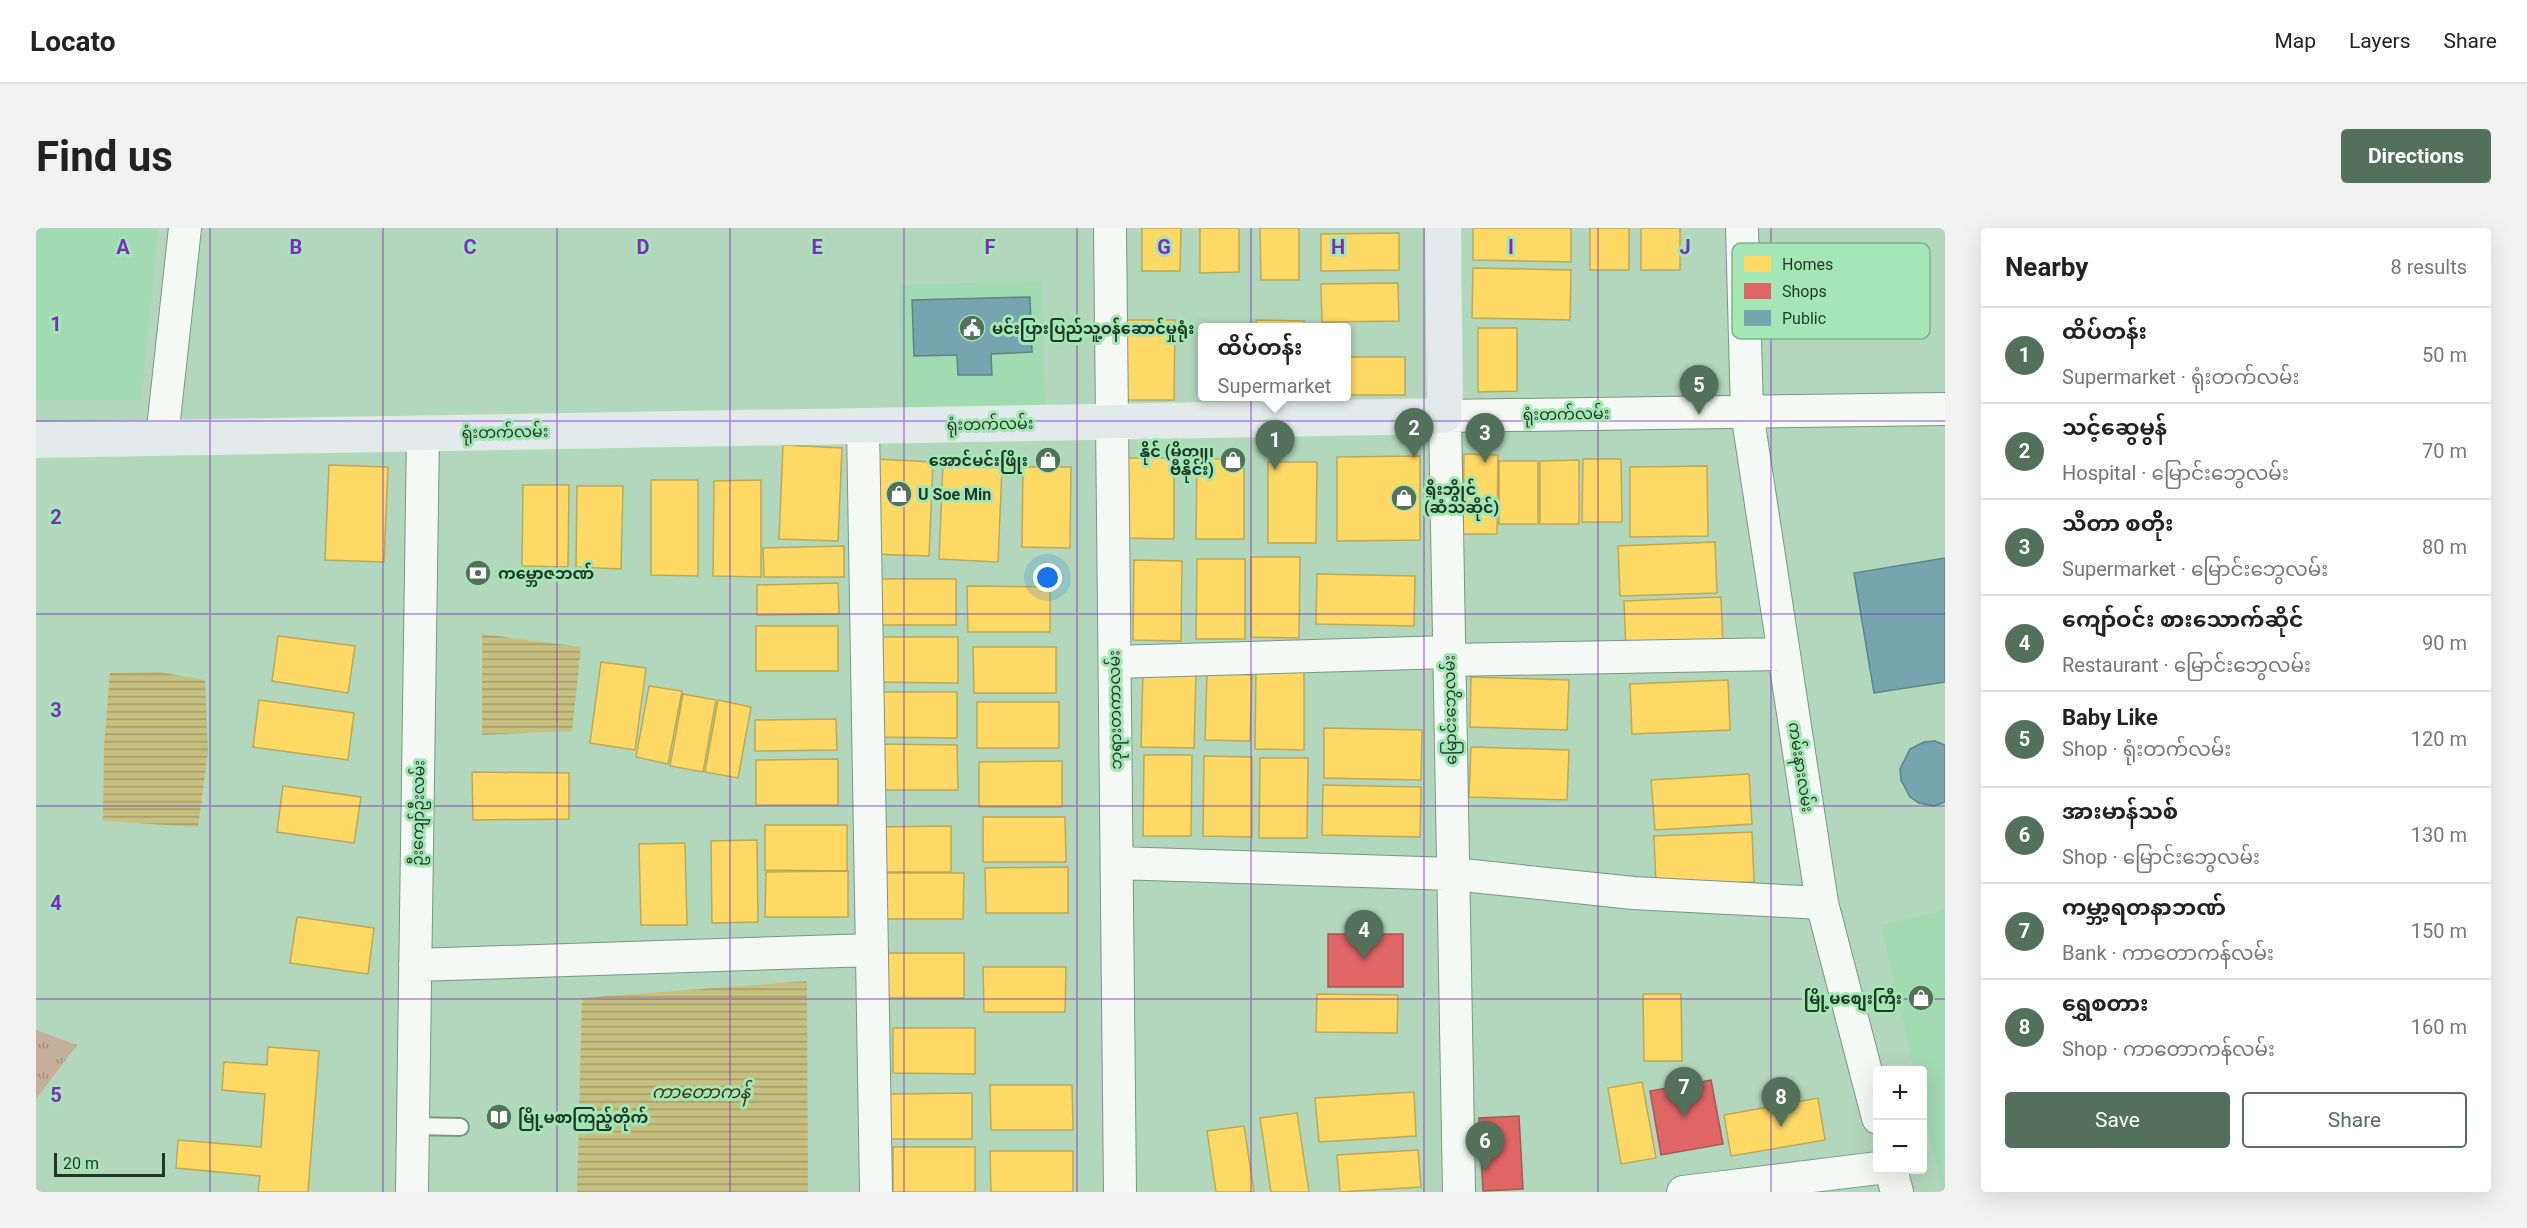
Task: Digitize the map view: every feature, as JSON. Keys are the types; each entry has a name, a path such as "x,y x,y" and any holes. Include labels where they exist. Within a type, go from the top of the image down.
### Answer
{"main road":[{"name":"မြောင်းဘွေလမ်း","path":"1443,228 1444,416"},
{"name":"ရုံးတက်လမ်း","path":"36,440 1444,416"}],"street":[{"path":"162,438 185,228"},
{"name":"ဘုရားတကာလမ်း","path":"1110,228 1120,1192"},
{"name":"ကမ်းနားလမ်း","path":"1742,228 1742,243"},
{"name":"ကမ်းနားလမ်း","path":"1745,339 1747,412 1822,903 1873,1099"},
{"name":"ရုံးတက်လမ်း","path":"1444,416 1945,409"},
{"name":"မြောင်းဘွေလမ်း","path":"1444,416 1459,1192"},
{"path":"863,426 876,1192"},
{"name":"ဦးကျော်ဦးလမ်း","path":"412,1192 423,433"},
{"path":"1115,662 1449,656 1784,654"},
{"path":"1116,863 1453,874 1633,893 1822,903"},
{"path":"415,965 872,950"},
{"path":"1683,1192 1873,1169"},
{"path":"1892,1174 1897,1192"}],"lane":[{"path":"413,1126 460,1127"}],"shaded area":[{"path":"36,228 158,228 141,400 36,400"},
{"path":"1042,281 1045,405 902,408 899,285"},
{"name":"မြို့မစျေးကြီး","path":"1945,910 1945,1192 1943,1192 1927,1123 1927,1066 1913,1066 1881,925"}],"green space":[{"path":"36,1030 77,1045 36,1099"}],"water":[{"path":"482,634 581,647 572,731 482,735"},
{"path":"160,672 205,680 208,752 198,827 103,821 104,745 110,673"},
{"name":"ကာတောကန်","path":"807,981 808,1192 577,1192 582,998"}],"building: Homes":[{"path":"1142,228 1181,228 1180,271 1142,271"},
{"path":"1200,228 1239,228 1239,272 1200,273"},
{"path":"1260,228 1299,228 1299,280 1261,280"},
{"path":"1473,228 1571,228 1571,262 1473,260"},
{"path":"1590,228 1629,228 1629,270 1590,270"},
{"path":"1641,228 1680,228 1680,270 1641,270"},
{"path":"1399,233 1399,270 1321,271 1321,234"},
{"path":"1473,268 1571,270 1570,320 1472,318"},
{"path":"1398,283 1399,321 1322,322 1321,284"},
{"path":"1126,320 1175,320 1174,400 1126,400"},
{"path":"1256,320 1304,321 1304,323 1256,323"},
{"path":"1478,328 1517,328 1517,391 1478,392"},
{"path":"1351,357 1405,357 1405,395 1351,395"},
{"path":"783,445 842,448 838,541 779,539"},
{"path":"1464,454 1498,455 1497,534 1463,534"},
{"path":"1420,456 1420,540 1337,541 1337,457"},
{"path":"1126,458 1174,458 1174,539 1125,538"},
{"path":"874,459 933,462 929,556 870,554"},
{"path":"1197,459 1244,459 1244,539 1196,539"},
{"path":"1583,459 1621,459 1622,522 1582,522"},
{"path":"1579,460 1579,524 1540,524 1540,461"},
{"path":"1499,461 1538,461 1538,524 1499,524"},
{"path":"1268,462 1317,462 1316,543 1268,543"},
{"path":"329,465 388,467 384,562 325,560"},
{"path":"943,465 1002,468 998,562 939,559"},
{"path":"1707,466 1708,536 1630,537 1630,467"},
{"path":"1023,467 1071,467 1070,548 1022,547"},
{"path":"651,480 698,480 698,576 651,575"},
{"path":"761,480 761,577 713,576 714,481"},
{"path":"523,485 569,485 568,567 522,566"},
{"path":"577,486 623,486 621,569 576,567"},
{"path":"1715,542 1717,593 1620,596 1618,546"},
{"path":"844,546 844,577 764,577 763,548"},
{"path":"1251,557 1300,557 1299,638 1251,637"},
{"path":"1197,559 1245,559 1245,639 1196,639"},
{"path":"1134,560 1182,561 1181,641 1133,640"},
{"path":"1317,574 1415,576 1414,626 1316,624"},
{"path":"873,579 956,579 956,625 874,625"},
{"path":"838,583 839,614 757,615 757,585"},
{"path":"967,586 1050,587 1050,632 968,632"},
{"path":"1721,597 1723,648 1626,652 1624,601"},
{"path":"756,626 838,626 838,671 756,671"},
{"path":"278,636 355,646 348,693 272,681"},
{"path":"876,637 958,637 958,683 875,682"},
{"path":"973,647 1056,647 1056,693 974,693"},
{"path":"601,662 646,668 635,750 590,743"},
{"path":"1256,669 1304,669 1304,750 1255,749"},
{"path":"1143,673 1196,674 1194,748 1141,747"},
{"path":"1207,673 1252,675 1250,741 1205,740"},
{"path":"1471,677 1569,680 1567,730 1470,727"},
{"path":"1728,680 1730,730 1632,734 1630,684"},
{"path":"649,686 682,691 668,764 636,757"},
{"path":"875,692 957,692 957,738 874,737"},
{"path":"683,694 716,700 703,772 670,766"},
{"path":"259,700 354,713 348,760 253,747"},
{"path":"718,700 751,707 738,778 705,772"},
{"path":"977,702 1059,702 1059,748 977,748"},
{"path":"836,719 837,750 755,751 755,720"},
{"path":"1324,728 1422,730 1421,780 1324,778"},
{"path":"875,744 957,745 958,790 875,790"},
{"path":"1471,747 1569,750 1567,800 1469,797"},
{"path":"1144,755 1192,755 1191,836 1143,836"},
{"path":"1204,756 1252,757 1252,837 1203,836"},
{"path":"1260,758 1308,758 1307,838 1259,838"},
{"path":"838,759 838,805 756,805 756,760"},
{"path":"1062,761 1062,807 979,807 979,762"},
{"path":"472,772 569,773 569,819 473,820"},
{"path":"1749,774 1752,824 1655,830 1651,780"},
{"path":"1323,785 1421,787 1420,837 1322,835"},
{"path":"283,786 361,797 354,843 277,832"},
{"path":"983,817 1065,817 1066,862 983,862"},
{"path":"765,825 847,825 847,871 765,870"},
{"path":"951,826 951,872 869,872 869,827"},
{"path":"1752,832 1754,882 1656,886 1654,836"},
{"path":"757,840 758,922 712,923 711,841"},
{"path":"685,843 687,925 641,925 639,844"},
{"path":"1068,867 1068,913 986,913 985,868"},
{"path":"848,871 848,917 765,917 766,872"},
{"path":"881,873 964,873 963,919 881,919"},
{"path":"297,917 374,928 368,974 290,963"},
{"path":"882,953 964,953 964,998 882,998"},
{"path":"983,967 1066,967 1065,1012 984,1012"},
{"path":"1317,994 1398,995 1397,1033 1316,1032"},
{"path":"1643,994 1681,994 1682,1061 1644,1061"},
{"path":"893,1028 975,1028 975,1074 893,1073"},
{"path":"268,1047 319,1051 308,1192 258,1192 260,1176 176,1168 178,1140 261,1147 265,1094 222,1090 224,1062 267,1065"},
{"path":"1642,1082 1656,1158 1621,1164 1608,1088"},
{"path":"990,1085 1072,1085 1073,1130 991,1130"},
{"path":"1414,1092 1416,1136 1319,1142 1315,1098"},
{"path":"972,1093 972,1139 890,1139 890,1094"},
{"path":"1818,1098 1825,1140 1731,1156 1724,1115"},
{"path":"1297,1113 1309,1192 1271,1192 1260,1118"},
{"path":"1244,1126 1254,1192 1216,1192 1207,1131"},
{"path":"893,1147 975,1147 975,1192 893,1192"},
{"path":"1418,1150 1421,1187 1340,1192 1337,1155"},
{"path":"990,1151 1073,1151 1073,1192 991,1192"}],"building: Shops":[{"path":"1328,934 1403,934 1403,987 1328,987"},
{"path":"1711,1080 1723,1144 1661,1155 1650,1091"},
{"path":"1519,1116 1523,1189 1483,1191 1479,1118"}],"building: Public":[{"path":"1030,297 1032,352 991,354 992,375 958,375 957,355 914,356 912,300"},
{"path":"1945,558 1945,682 1874,693 1854,573"},
{"path":"1935,741 1945,745 1945,802 1934,806 1919,803 1910,797 1901,780 1900,769 1910,749 1924,742"}],"place":[{"name":"မင်းပြားပြည်သူ့ဝန်ဆောင်မှုရုံး","path":"972,328"},
{"name":"Baby Like","path":"1699,415"},
{"name":"သင့်ဆွေမွန်","path":"1414,458"},
{"name":"အောင်မင်းဖြိုး","path":"1048,460"},
{"name":"နိုင် (မိတ္တူ၊ ဗီနိုင်း)","path":"1233,460"},
{"name":"သီတာ စတိိုး","path":"1485,463"},
{"name":"ထိပ်တန်း","path":"1275,470"},
{"name":"U Soe Min","path":"899,494"},
{"name":"ရှိုးဘွိုင် (ဆံသဆိုင်)","path":"1404,498"},
{"name":"ကမ္ဘောဇဘဏ်","path":"478,573"},
{"name":"ကျော်ဝင်း စားသောက်ဆိုင်","path":"1364,960"},
{"name":"မြို့မစျေးကြီး","path":"1921,998"},
{"name":"မြို့မစာကြည့်တိုက်","path":"499,1117"},
{"name":"ကမ္ဘာ့ရတနာဘဏ်","path":"1684,1117"},
{"name":"ရွှေစတား","path":"1781,1127"},
{"name":"အားမာန်သစ်","path":"1485,1171"}]}
